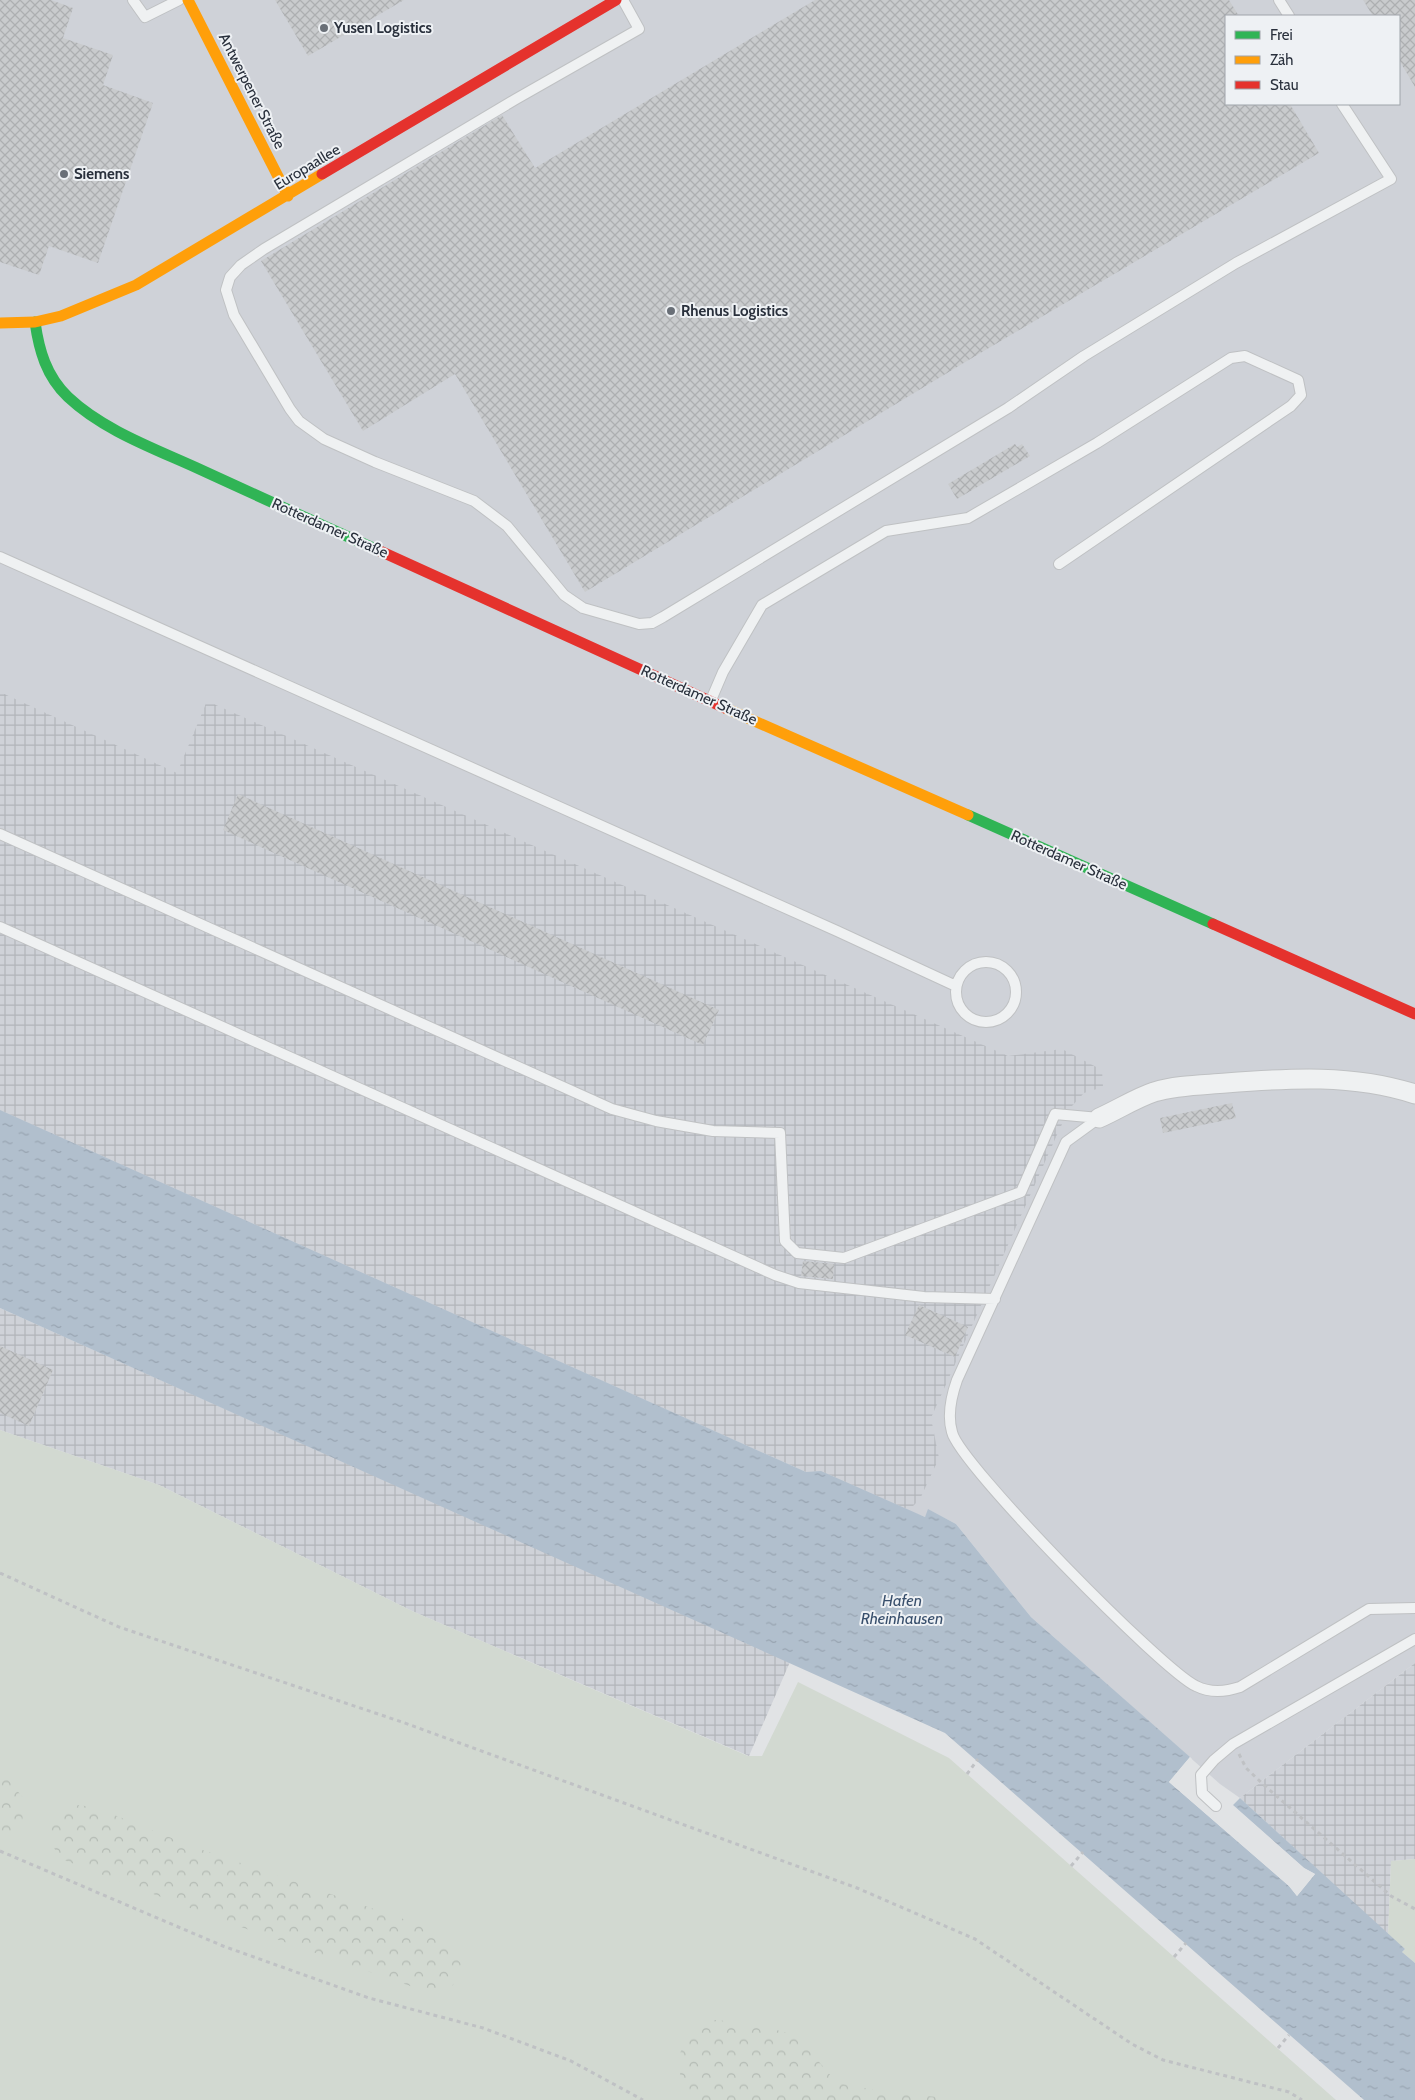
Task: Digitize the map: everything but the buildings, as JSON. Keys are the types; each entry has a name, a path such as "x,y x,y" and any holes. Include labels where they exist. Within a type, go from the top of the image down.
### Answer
{"street":[{"name":"Antwerpener Straße","path":"188,0 288,196"},
{"name":"Europaallee","path":"0,322 35,322 88,306 136,285 616,0"},
{"name":"Rotterdamer Straße","path":"35,322 36,345 46,368 66,397 97,420 137,441 710,701 1415,1014"},
{"path":"1099,1118 1153,1092 1229,1083 1297,1078 1334,1078 1394,1087 1415,1094"}],"lane":[{"path":"133,0 145,17 179,0"},
{"path":"623,0 639,29 516,98 264,249 241,265 230,277 226,290 234,315 299,421 324,439 375,462 474,501 507,526 564,595 583,608 639,624 652,623 1008,408 1084,356 1236,263 1391,179 1343,105"},
{"path":"1279,0 1287,15"},
{"path":"710,701 723,672 762,606 886,531 968,518 1097,443 1231,358 1245,356 1298,380 1301,394 1291,406 1059,564"},
{"path":"0,557 837,930 956,986"},
{"path":"0,834 612,1108 656,1121 713,1131 780,1133 785,1241 796,1253 844,1258 1021,1192 1055,1114 1099,1118"},
{"path":"0,927 774,1275 800,1283 924,1297 994,1299"},
{"path":"992,962 1009,972 1016,984 1016,995 1011,1009 1004,1016 988,1022 978,1021 966,1015 960,1007 956,997 956,986 966,969 975,964 992,962"},
{"path":"1099,1118 1066,1142 950,1398 952,1433 960,1451 1077,1578 1186,1680 1195,1686 1217,1691 1240,1687 1369,1609 1415,1608"},
{"path":"1216,1806 1202,1793 1201,1775 1214,1760 1233,1744 1415,1639"}],"path":[{"path":"0,1573 119,1627 402,1722 857,1888 975,1939 1132,2044 1163,2060 1289,2092 1302,2100"},
{"path":"1233,1744 1246,1768 1265,1786 1391,1896 1415,1909"},
{"path":"966,1774 978,1759"},
{"path":"0,1851 223,1946 369,1998 484,2028 571,2061 643,2100"},
{"path":"1071,1866 1083,1852"},
{"path":"1174,1957 1186,1943"},
{"path":"1278,2048 1289,2035"}],"shaded area":[{"path":"0,0 1415,0 1415,1663 1240,1798 1220,1784 1031,1617 956,1524 929,1510 925,1517 806,1472 0,1112"},
{"path":"0,692 177,773 207,701 1008,1056 1062,1049 1102,1070 1103,1087 1084,1093 1072,1106 1060,1128 931,1418 939,1458 920,1499 909,1510 821,1471 806,1472 0,1110"},
{"path":"0,1308 790,1662 749,1756 412,1611 159,1485 0,1430"},
{"path":"1415,1663 1415,1859 1391,1861 1388,1935 1240,1798"}],"green space":[{"path":"0,1430 159,1485 412,1611 748,1756 762,1756 798,1682 949,1758 1336,2100 0,2100"},
{"path":"0,1770 24,1799 22,1825 5,1841 0,1842"},
{"path":"79,1805 97,1808 194,1847 418,1924 445,1941 461,1964 453,1985 436,1995 227,1922 61,1859 47,1837 50,1822 62,1808"},
{"path":"1415,1859 1415,1963 1402,1952 1405,1949 1388,1935 1391,1861"},
{"path":"715,2020 756,2024 797,2036 837,2083 887,2092 938,2097 941,2100 689,2100 686,2098 677,2061 688,2033"}],"water":[{"name":"Hafen Rheinhausen","path":"0,1110 806,1472 821,1471 925,1517 928,1509 956,1524 1031,1617 1190,1757 1169,1782 1289,1886 1297,1896 1315,1874 1304,1868 1233,1805 1240,1798 1405,1949 1402,1952 1415,1963 1415,2100 1364,2100 945,1733 0,1308"}],"pier":[{"path":"1190,1757 1192,1759 1172,1782 1220,1821 1297,1892 1311,1875 1231,1807 1231,1804 1304,1868 1315,1874 1297,1896 1289,1886 1169,1782"}],"traffic: fast":[{"path":"35,322 41,352 54,380 68,397 97,419 146,445 380,551"},
{"path":"968,815 1213,924"}],"traffic: slow":[{"path":"188,0 288,196"},
{"path":"0,323 35,322 61,316 136,285 322,174"},
{"path":"725,708 968,815"}],"traffic: jam":[{"path":"322,174 616,0"},
{"path":"380,551 725,708"},
{"path":"1213,924 1415,1014"}],"place":[{"name":"Yusen Logistics","path":"324,28"},
{"name":"Siemens","path":"64,174"},
{"name":"Rhenus Logistics","path":"671,311"}]}
